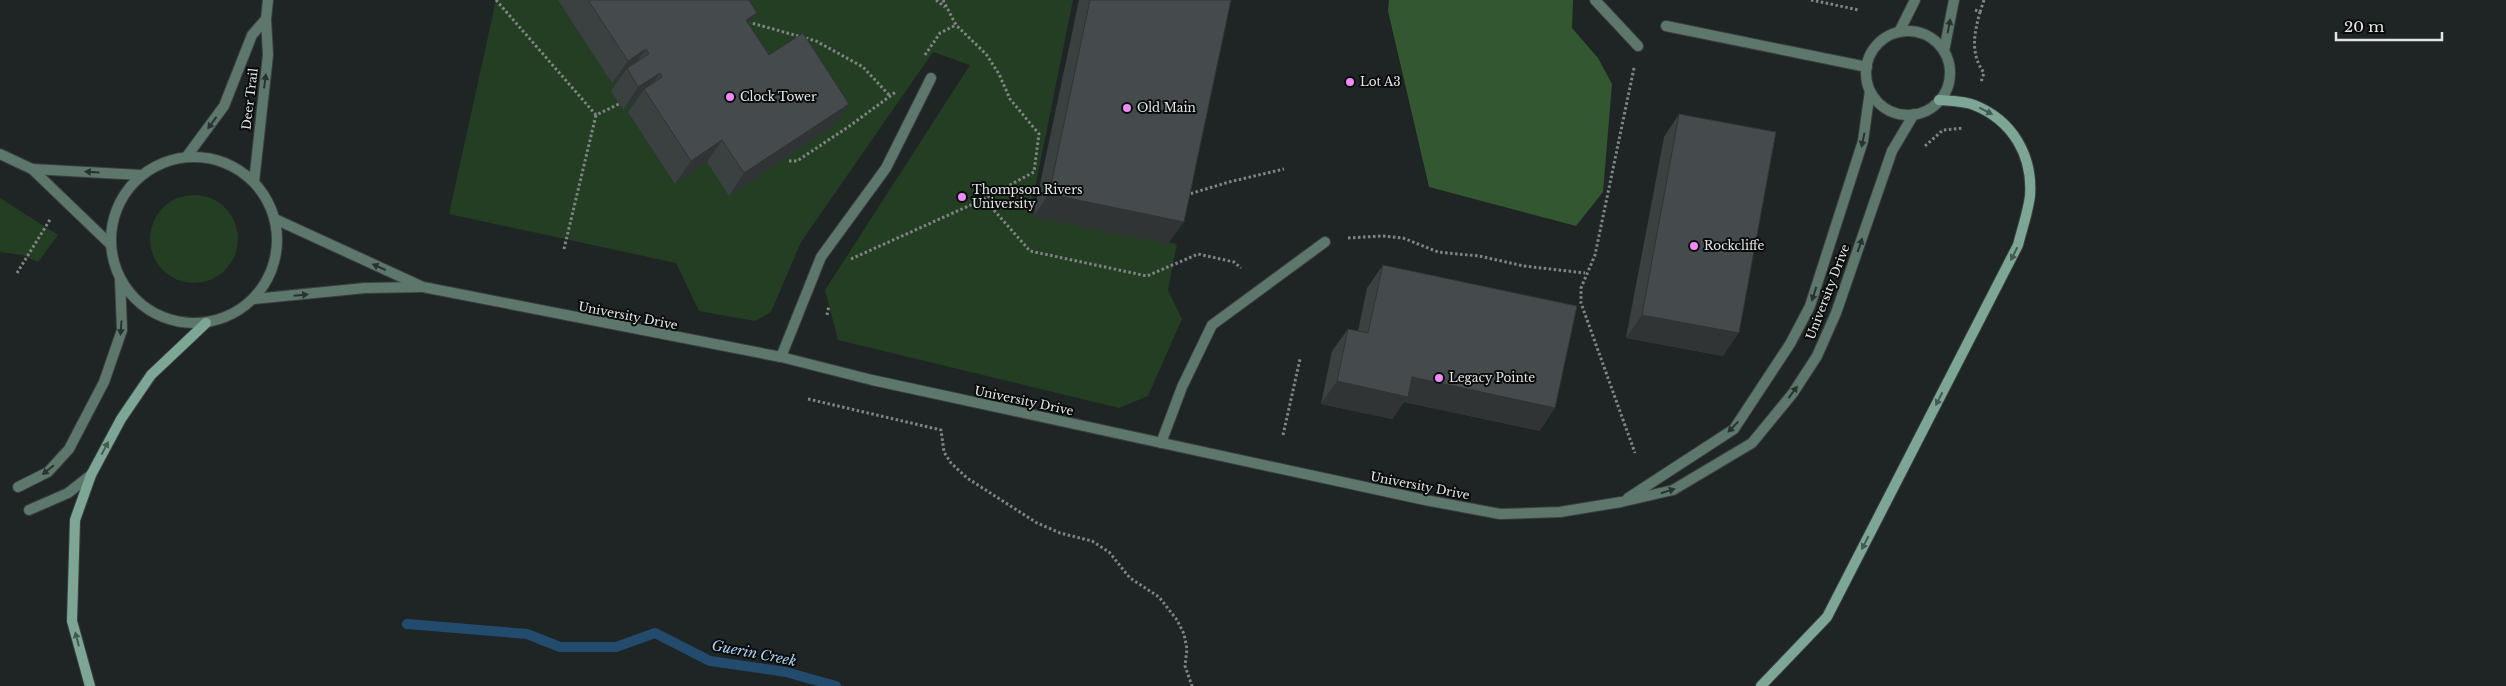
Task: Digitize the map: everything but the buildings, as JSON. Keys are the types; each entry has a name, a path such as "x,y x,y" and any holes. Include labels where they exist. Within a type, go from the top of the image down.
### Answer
{"main road":[{"path":"1761,686 1827,617 2018,245 2030,197 2029,166 2016,135 1995,116 1972,104 1939,100"},
{"path":"90,686 72,621 75,520 91,475 121,419 151,374 206,322"}],"street":[{"name":"Deer Trail","path":"254,182 268,55 266,19 268,0"},
{"path":"1595,0 1638,46"},
{"path":"1899,32 1916,0"},
{"path":"1944,51 1924,35 1912,32 1899,32 1886,37 1876,45 1870,54 1866,81 1870,92 1878,103 1890,111 1902,114 1914,114 1928,110 1939,100 1946,90 1949,77 1944,51 1954,0"},
{"name":"Deer Trail","path":"187,156 224,106 252,35 266,19"},
{"path":"1666,26 1867,67"},
{"path":"781,357 821,257 886,168 931,78"},
{"name":"University Drive","path":"1621,502 1734,429 1790,344 1810,306 1863,141 1870,92"},
{"name":"University Drive","path":"253,299 365,288 423,287 781,357 872,380 1425,500 1500,514 1560,512 1621,502 1673,490 1752,443 1793,393 1817,356 1829,330 1892,151 1914,114"},
{"path":"0,154 32,169 110,244"},
{"path":"18,487 48,472 69,449 104,382 122,330 120,279 110,244 113,220 121,199 141,175 158,164 187,156 208,157 235,167 254,182 267,199 275,219 276,252 269,276 253,299 232,314 206,322 184,323 161,317 133,297 120,279"},
{"path":"32,169 141,175"},
{"name":"University Drive","path":"275,219 423,287"},
{"path":"1161,443 1182,387 1212,325 1325,242"},
{"path":"28,510 68,493 91,475"}],"path":[{"path":"496,0 596,115"},
{"path":"936,0 948,9"},
{"path":"849,260 984,199 1034,172 1040,134 1010,99 999,74 986,54 956,25 943,0"},
{"path":"1811,0 1859,10"},
{"path":"1980,85 1984,73 1974,57 1973,47 1984,0"},
{"path":"1969,8 1980,12"},
{"path":"741,16 748,22 767,29 793,34 824,45 863,67 890,96"},
{"path":"922,59 940,33 956,25"},
{"path":"1635,453 1581,303 1581,288 1585,273 1594,255 1638,46"},
{"path":"789,161 797,161 852,125 898,90"},
{"path":"596,115 619,104"},
{"path":"564,249 596,115"},
{"path":"1921,150 1933,136 1943,130 1964,128 1967,119"},
{"path":"1183,196 1229,182 1284,169"},
{"path":"984,199 1030,251 1147,276 1198,254 1234,262 1241,268"},
{"path":"17,273 53,215"},
{"path":"1325,242 1362,236 1403,238 1438,252 1479,256 1524,266 1585,273"},
{"path":"827,315 830,300"},
{"path":"1283,434 1300,359"},
{"path":"808,399 940,430 944,452 951,463 966,478 1037,523 1060,533 1092,541 1109,552 1130,578 1159,597 1177,620 1184,634 1187,649 1185,666 1192,686"}],"green space":[{"path":"496,0 1073,0 1030,213 1177,244 1168,290 1182,319 1148,396 1119,408 838,340 825,290 970,65 933,52 801,242 771,312 755,321 699,311 676,263 449,214"},
{"path":"1389,0 1573,0 1572,28 1598,58 1612,84 1603,192 1576,226 1429,187 1388,11"},
{"path":"194,195 211,199 225,208 234,222 238,239 234,256 225,270 211,279 194,283 177,279 163,270 154,256 150,239 154,222 163,208 177,199"},
{"path":"0,198 58,235 38,262 22,255 0,252"}],"waterway":[{"name":"Guerin Creek","path":"407,624 527,634 560,647 616,647 655,633 710,661 786,672 836,686"}],"place":[{"name":"Lot A3","path":"1350,82"},
{"name":"Clock Tower","path":"730,97"},
{"name":"Old Main","path":"1127,108"},
{"name":"Thompson Rivers University","path":"962,197"},
{"name":"Rockcliffe","path":"1694,246"},
{"name":"Legacy Pointe","path":"1439,378"}]}
